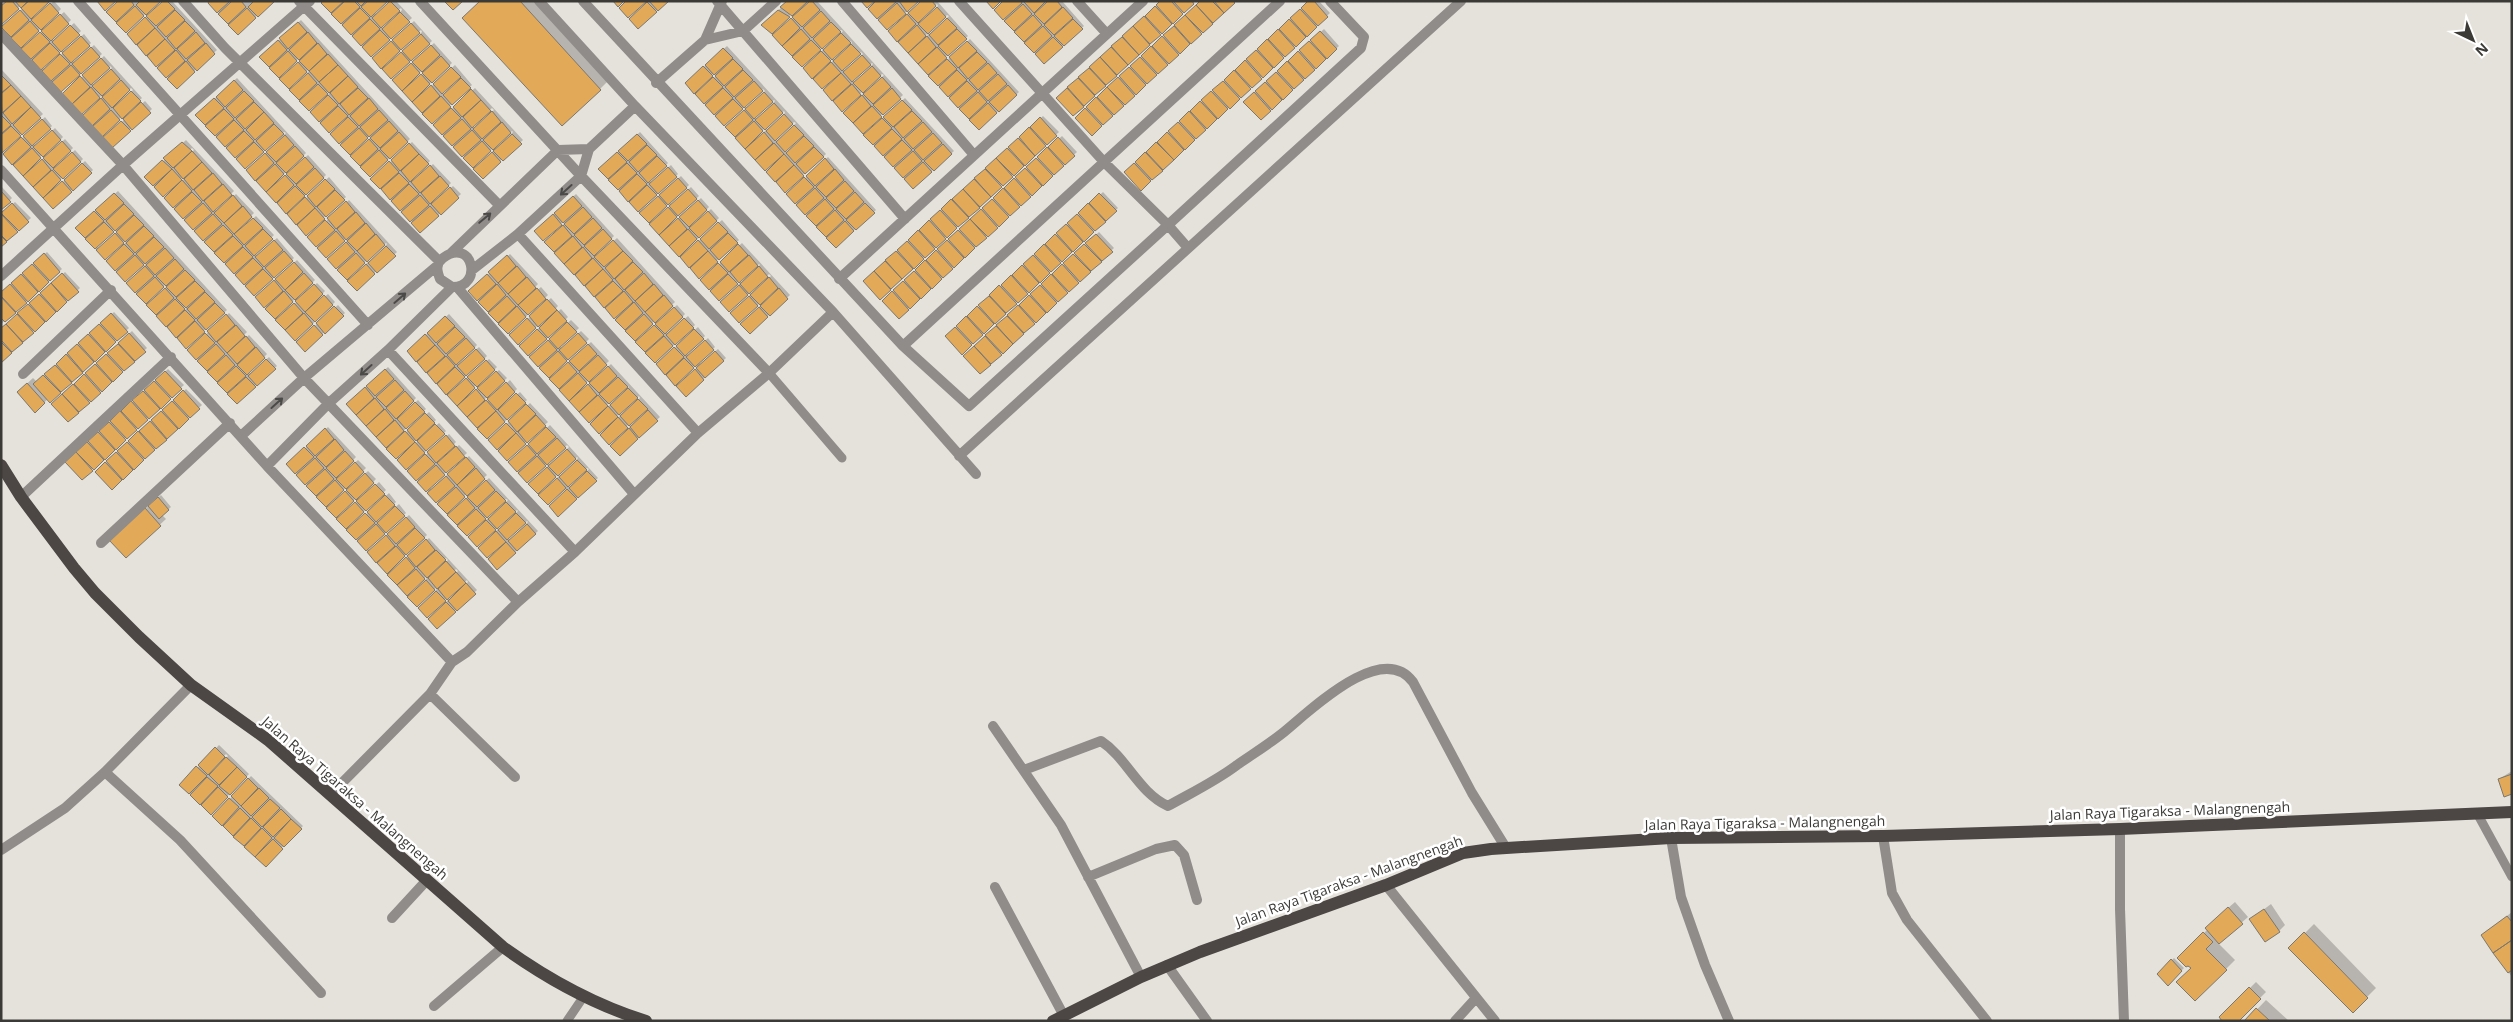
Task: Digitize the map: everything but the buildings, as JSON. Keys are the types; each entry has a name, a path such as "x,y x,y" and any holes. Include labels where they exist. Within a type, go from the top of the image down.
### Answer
{"main road":[{"name":"Jalan Raya Tigaraksa - Malangnengah","path":"1,465 21,497 95,593 191,685 268,740 503,947 534,970 584,996 646,1021"},
{"name":"Jalan Raya Tigaraksa - Malangnengah","path":"1059,1018 1167,965 1386,885 1463,853 1506,848 1670,838 1883,836 2120,829 2512,812"}],"street":[{"path":"78,1 368,325"},
{"path":"183,1 438,263 440,280 445,285 455,287 634,494"},
{"path":"420,1 581,176 769,373"},
{"path":"539,1 635,106 833,312 976,474"},
{"path":"583,1 656,83 839,279 903,346 969,406 1362,48 1364,36 1330,1"},
{"path":"705,40 743,31 776,1"},
{"path":"842,1 974,155"},
{"path":"959,1 1104,162 1168,224 1188,248"},
{"path":"1077,1 1107,34"},
{"path":"839,279 1143,1"},
{"path":"903,346 1280,1"},
{"path":"959,456 1461,1"},
{"path":"656,83 705,40 720,2"},
{"path":"720,2 905,219"},
{"path":"1,276 123,165 241,62 304,3 500,205"},
{"path":"1,34 123,165 304,378 518,602"},
{"path":"267,466 329,404 455,287 468,281 472,270 518,234 581,176 589,149 635,106"},
{"path":"241,436 304,378 451,253 558,150 589,149"},
{"path":"1,170 111,290 267,466 452,662"},
{"path":"518,234 698,433"},
{"path":"451,253 459,253 466,256 472,270"},
{"path":"23,374 111,290"},
{"path":"330,796 430,694 452,662 467,652 518,602 575,552 698,433 769,373 833,312"},
{"path":"388,350 575,552"},
{"path":"21,497 171,357"},
{"path":"101,543 230,423"},
{"path":"1024,770 1101,741 1108,746 1140,784 1159,802 1168,806 1229,771 1283,733 1324,698 1355,678 1375,670 1396,669 1407,674 1413,682 1472,793 1506,848"},
{"path":"1,850 65,808 105,772 191,685"},
{"path":"430,694 515,777"},
{"path":"993,726 1061,825 1141,977"},
{"path":"105,772 180,840 321,993"},
{"path":"2120,829 2120,909 2124,1021"},
{"path":"1883,836 1892,893 1907,920 1988,1021"},
{"path":"1670,838 1681,897 1705,966 1730,1021"},
{"path":"1088,877 1156,849 1175,845 1184,855 1197,900"},
{"path":"392,918 427,880"},
{"path":"1386,885 1495,1021"},
{"path":"995,887 1059,1018"},
{"path":"434,1006 503,947"},
{"path":"1167,965 1207,1021"},
{"path":"1455,1021 1476,998"}],"lane":[{"path":"769,373 842,458"},
{"path":"2477,814 2512,877"},
{"path":"567,1021 584,996"}]}
